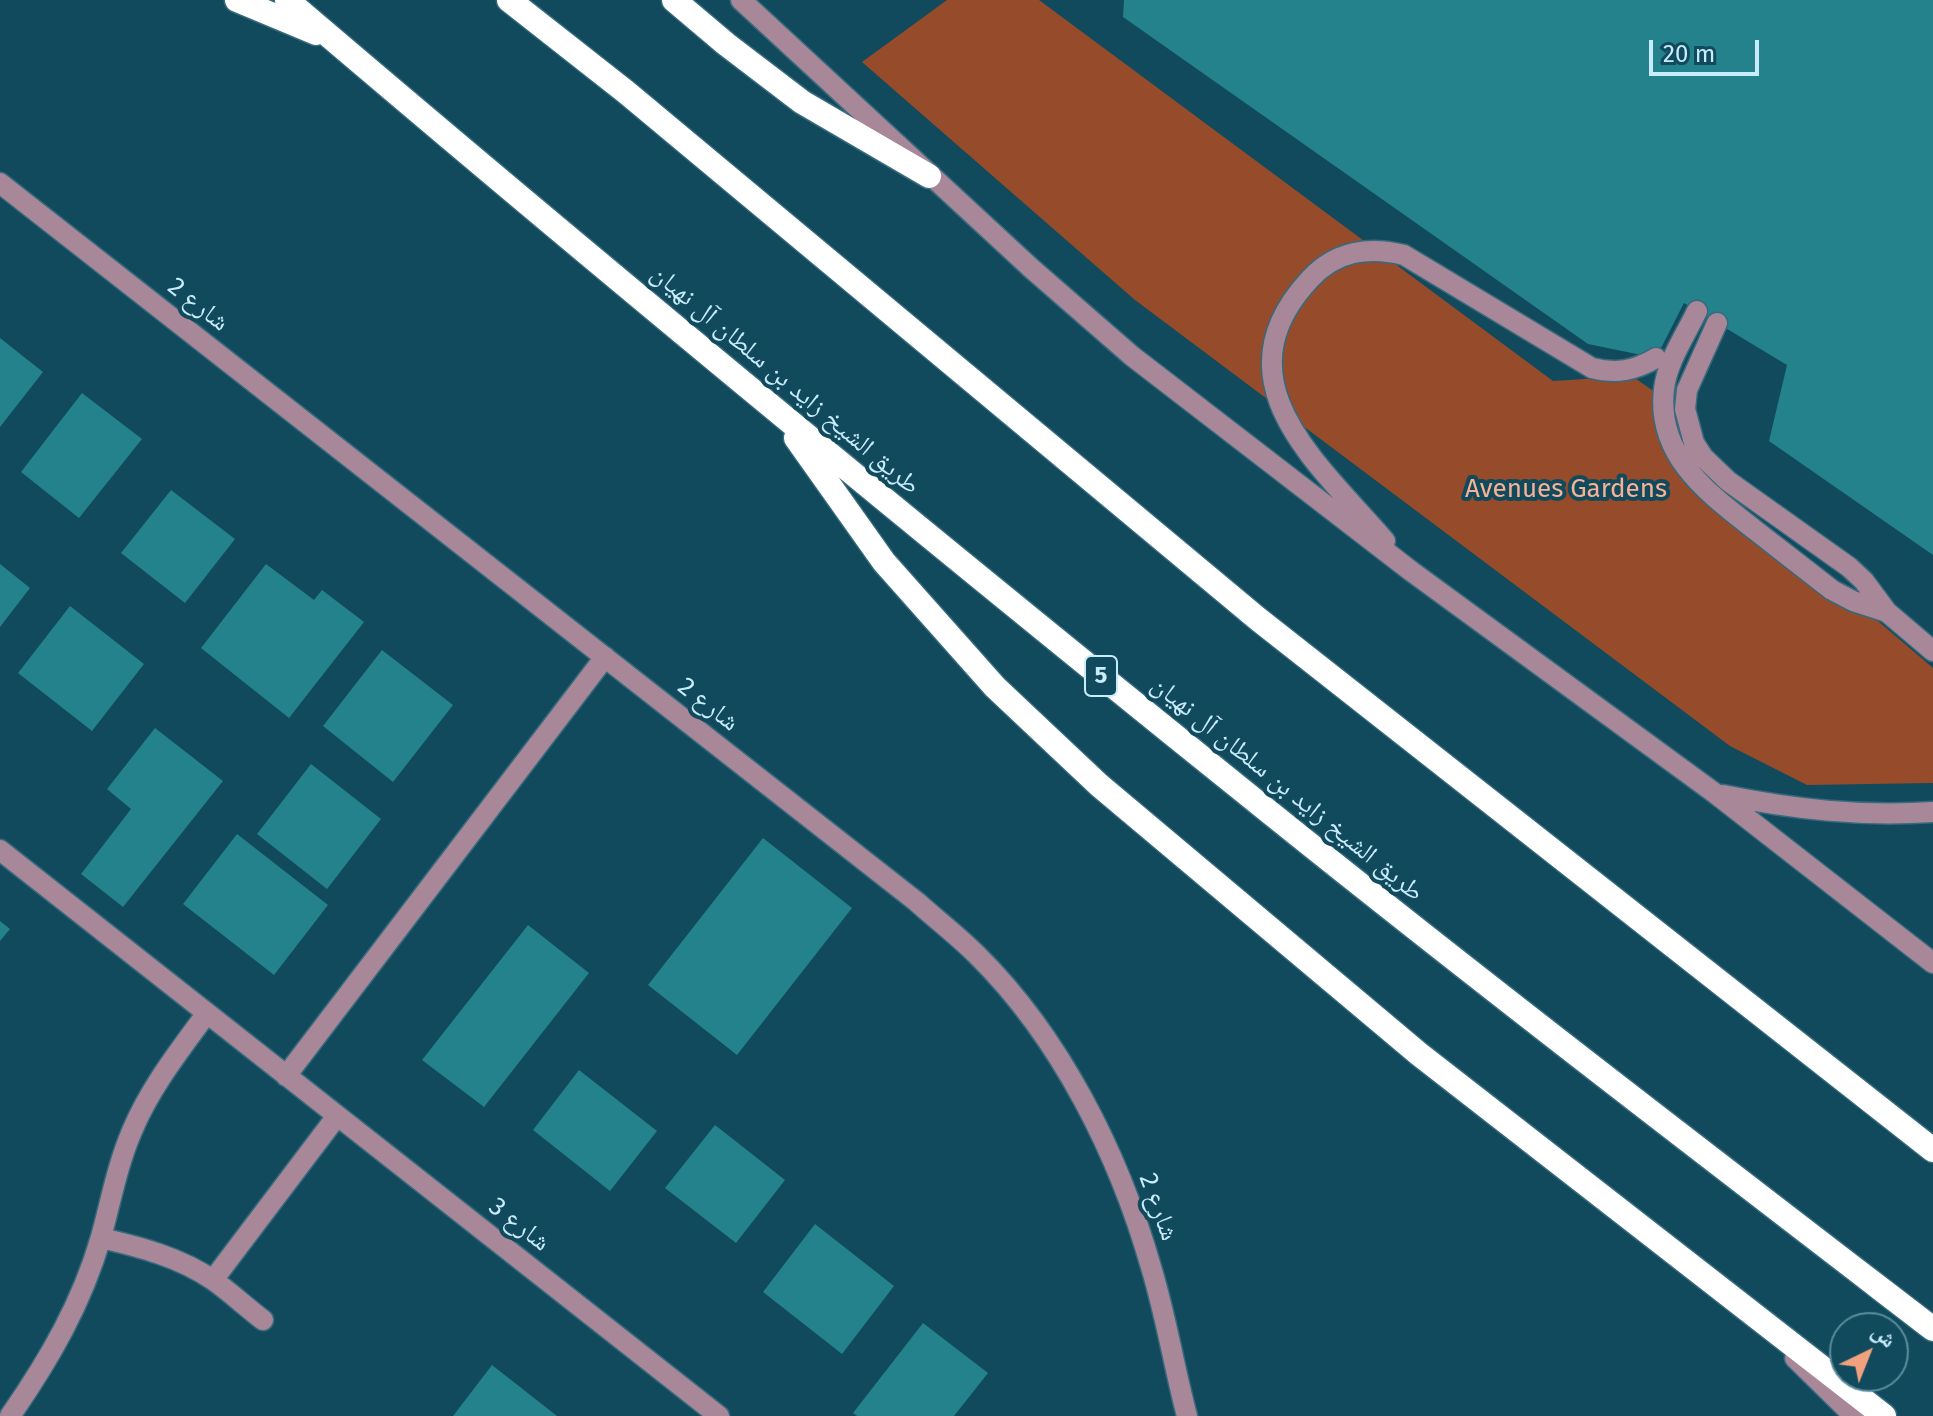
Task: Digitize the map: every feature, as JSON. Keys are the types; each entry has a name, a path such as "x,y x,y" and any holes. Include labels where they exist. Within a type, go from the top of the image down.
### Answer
{"highway":[{"path":"237,0 337,42"},
{"name":"طريق الشيخ زايد بن سلطان آل نهيان","path":"287,0 778,413 1253,799 1933,1329"},
{"path":"509,0 626,92 1258,619 1933,1150"},
{"path":"674,0 802,102 929,176"},
{"path":"778,413 884,562 995,687 1099,785 1419,1054 1884,1416"}],"street":[{"path":"741,0 929,176 1132,356 1411,571 1716,794 1933,963"},
{"name":"شارع 2","path":"0,183 917,902 978,956 1024,1010 1067,1071 1100,1131 1130,1201 1152,1269 1187,1416"},
{"path":"1411,571 1303,445 1287,423 1276,399 1272,372 1273,345 1280,320 1304,285 1320,269 1338,256 1360,250 1382,249 1404,255 1592,368 1608,372 1625,371 1641,367 1656,358"},
{"path":"1697,311 1669,368 1664,386 1665,425 1683,465 1715,498 1832,590 1853,601 1887,612"},
{"path":"1717,323 1687,390 1685,409 1694,443 1703,457 1728,481 1849,567 1877,596 1887,612 1933,651"},
{"path":"286,1076 605,657"},
{"path":"1716,794 1785,808 1843,814 1933,812"},
{"name":"شارع 3","path":"0,850 719,1416"},
{"path":"10,1416 45,1364 73,1313 101,1238 112,1186 132,1130 163,1072 207,1013"},
{"path":"213,1280 337,1116"},
{"path":"101,1238 142,1247 178,1261 213,1280 263,1320"},
{"path":"1750,1314 1854,1416"}],"green space":[{"name":"Avenues Gardens","path":"947,0 1039,0 1553,381 1632,376 1662,397 1661,436 1933,668 1933,783 1807,785 1730,746 1135,300 862,62"}],"building":[{"path":"1124,0 1933,0 1933,555 1769,441 1787,365 1684,303 1656,358 1588,344 1123,17"},
{"path":"0,338 43,372 0,427"},
{"path":"82,393 142,439 79,518 21,472"},
{"path":"171,490 235,539 185,603 121,553"},
{"path":"0,564 30,588 0,627"},
{"path":"266,564 314,600 322,590 364,622 289,718 201,648"},
{"path":"70,606 144,664 92,731 18,673"},
{"path":"382,650 453,705 393,782 323,726"},
{"path":"155,728 223,781 123,907 81,874 131,809 107,789"},
{"path":"311,764 381,819 327,889 257,834"},
{"path":"237,834 328,905 274,975 183,904"},
{"path":"763,838 852,908 737,1055 648,985"},
{"path":"0,921 10,929 0,941"},
{"path":"528,925 589,973 484,1107 422,1060"},
{"path":"579,1070 657,1131 610,1191 533,1130"},
{"path":"715,1125 785,1180 736,1243 665,1188"},
{"path":"815,1224 894,1286 842,1354 763,1292"},
{"path":"923,1323 988,1373 954,1416 857,1416 853,1413"},
{"path":"492,1365 557,1416 453,1416"}]}
